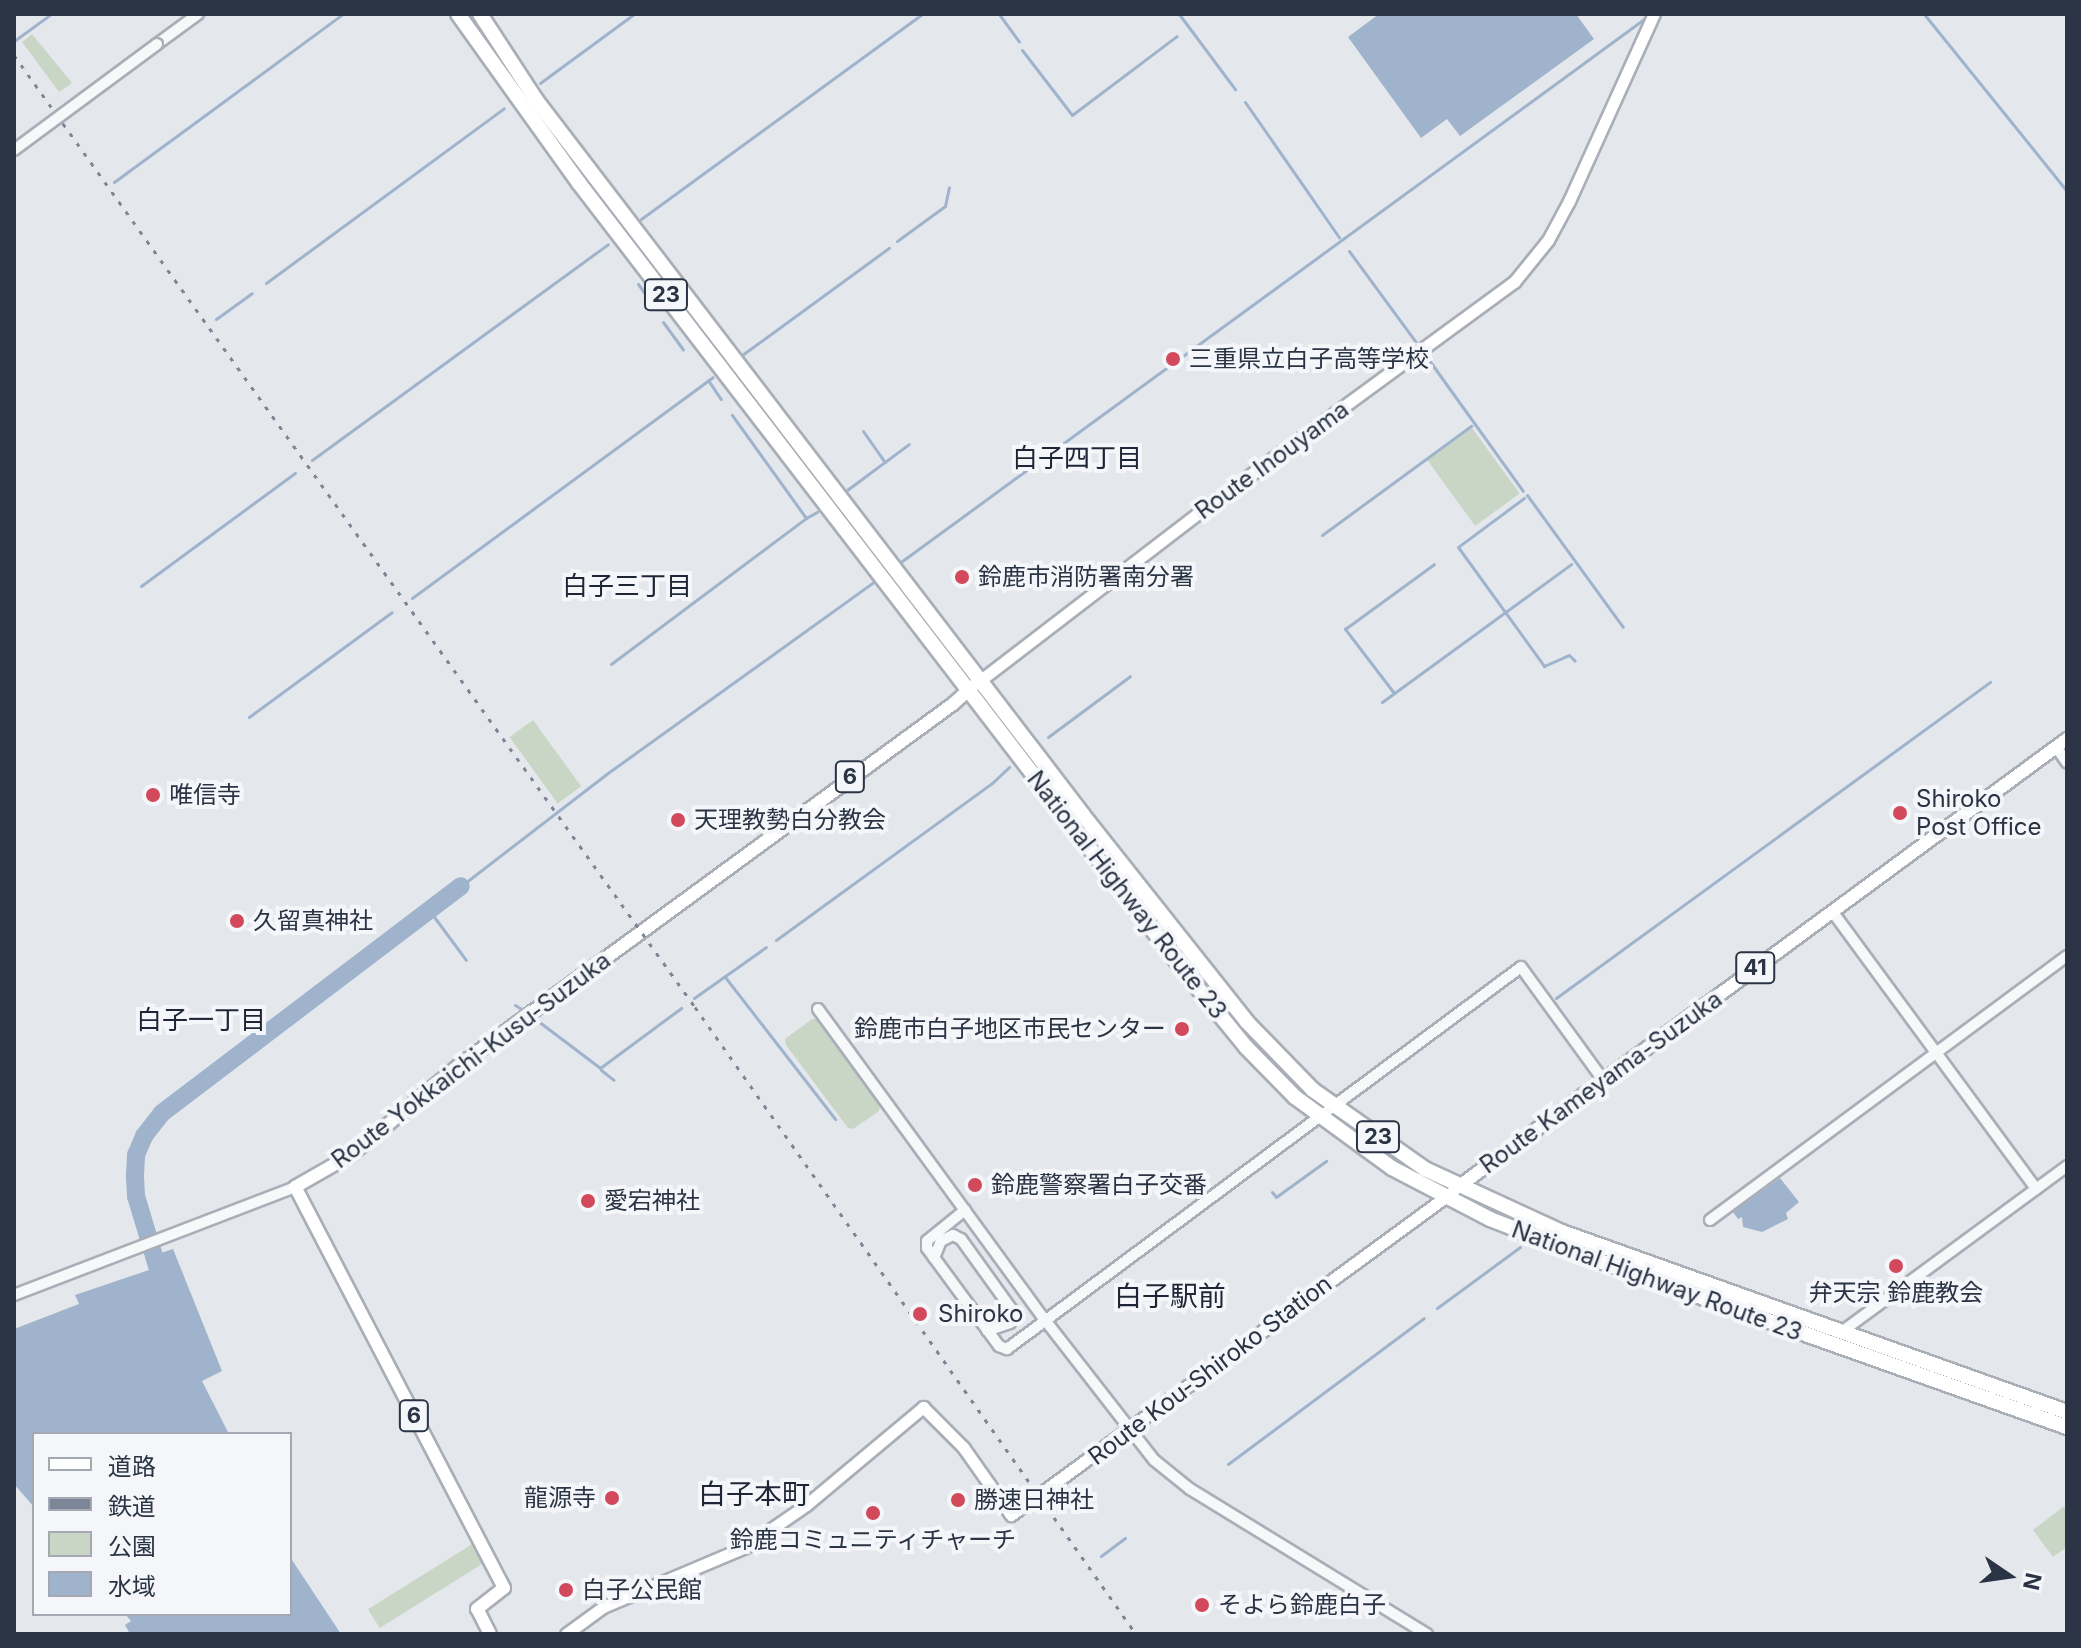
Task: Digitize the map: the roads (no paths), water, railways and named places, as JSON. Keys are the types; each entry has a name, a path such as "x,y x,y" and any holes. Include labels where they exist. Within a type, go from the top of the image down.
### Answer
{"highway":[{"name":"National Highway Route 23","path":"458,14 579,183 889,573 982,679 1083,815 1247,1022 1301,1079 1425,1169 1562,1232 2067,1412"},
{"name":"National Highway Route 23","path":"480,14 536,100 889,573 968,689 1224,1021 1264,1066 1320,1117 1392,1168 1444,1198 1555,1245 2067,1427"}],"main road":[{"name":"Route Inouyama","path":"982,679 1205,508 1514,282 1548,240 1569,201 1652,19"},
{"name":"Route Yokkaichi-Kusu-Suzuka","path":"295,1187 351,1155 457,1067 953,704 982,679"},
{"name":"Route Kameyama-Suzuka","path":"1444,1198 2067,739"},
{"name":"6","path":"295,1187 504,1588 477,1609 490,1634"},
{"name":"Route Kou-Shiroko Station","path":"566,1634 603,1607 745,1547 806,1505 923,1407 963,1447 1011,1515 1444,1198"}],"street":[{"path":"14,150 198,14"},
{"path":"2056,747 2067,763"},
{"path":"1832,911 2036,1189"},
{"path":"1710,1220 2067,956"},
{"path":"965,1210 927,1241 934,1258 987,1331 999,1346 1007,1349 1521,967 1603,1080"},
{"path":"818,1009 1045,1320 1129,1431 1171,1476 1427,1634"},
{"path":"1825,1341 1843,1331 2067,1166"},
{"path":"14,1295 295,1187"},
{"path":"934,1258 941,1241 953,1235 961,1239 1012,1310 1010,1323 987,1331"}],"water":[{"path":"1379,14 1576,14 1594,39 1460,136 1447,119 1421,138 1348,37"},
{"path":"1780,1178 1799,1202 1786,1213 1788,1219 1762,1232 1743,1227 1742,1217 1738,1219 1733,1212"},
{"path":"173,1249 222,1371 202,1381 228,1432 32,1432 32,1505 14,1484 14,1329 79,1304 75,1295 152,1269 149,1257"},
{"path":"292,1560 341,1634 130,1634 125,1625 131,1621 127,1616 292,1616"}],"waterway":[{"path":"14,41 51,14"},
{"path":"114,182 343,14"},
{"path":"540,83 634,14"},
{"path":"641,219 922,14"},
{"path":"999,14 1019,42"},
{"path":"1179,14 1235,89"},
{"path":"1924,14 2067,191"},
{"path":"898,564 1648,16"},
{"path":"1022,50 1072,115 1177,36"},
{"path":"1245,102 1339,237"},
{"path":"266,283 504,108"},
{"path":"897,241 945,206 949,187"},
{"path":"312,460 608,244"},
{"path":"742,355 889,248"},
{"path":"1349,251 1418,345"},
{"path":"638,284 656,309"},
{"path":"216,319 252,293"},
{"path":"663,322 683,350"},
{"path":"1426,356 1523,491"},
{"path":"412,598 713,377"},
{"path":"708,380 721,399"},
{"path":"611,664 806,518 732,415"},
{"path":"1322,535 1471,426"},
{"path":"863,431 885,462"},
{"path":"847,490 909,444"},
{"path":"141,586 295,473"},
{"path":"1527,495 1623,627"},
{"path":"1524,498 1458,547 1544,666 1569,655 1575,661"},
{"path":"806,518 817,512"},
{"path":"1394,693 1345,629 1434,564"},
{"path":"1382,702 1571,564"},
{"path":"461,886 605,775 876,580"},
{"path":"249,717 392,612"},
{"path":"1048,737 1130,676"},
{"path":"1556,998 1990,682"},
{"path":"776,940 991,784 1009,767"},
{"path":"157,1266 136,1196 135,1175 136,1155 144,1136 162,1113 461,886"},
{"path":"429,910 466,960"},
{"path":"694,998 766,947"},
{"path":"725,977 835,1119"},
{"path":"515,1005 525,1011"},
{"path":"534,1018 600,1068 681,1008"},
{"path":"601,1070 614,1080"},
{"path":"1272,1192 1276,1197 1326,1161"},
{"path":"1437,1308 1520,1247"},
{"path":"1228,1464 1424,1318"},
{"path":"1101,1556 1125,1538"}],"railway":[{"path":"14,55 695,1007 1136,1634"}],"place":[{"name":"三重県立白子高等学校","path":"1173,359"},
{"name":"鈴鹿市消防署南分署","path":"962,577"},
{"name":"唯信寺","path":"153,795"},
{"name":"Shiroko Post Office","path":"1900,813"},
{"name":"天理教勢白分教会","path":"678,820"},
{"name":"久留真神社","path":"237,921"},
{"name":"鈴鹿市白子地区市民センター","path":"1182,1029"},
{"name":"鈴鹿警察署白子交番","path":"975,1185"},
{"name":"愛宕神社","path":"588,1201"},
{"name":"弁天宗 鈴鹿教会","path":"1896,1266"},
{"name":"Shiroko","path":"920,1314"},
{"name":"龍源寺","path":"612,1498"},
{"name":"勝速日神社","path":"958,1500"},
{"name":"鈴鹿コミュニティチャーチ","path":"873,1513"},
{"name":"白子公民館","path":"566,1590"},
{"name":"そよら鈴鹿白子","path":"1202,1605"}],"district":[{"name":"白子四丁目","path":"1077,458"},
{"name":"白子三丁目","path":"627,586"},
{"name":"白子一丁目","path":"201,1020"},
{"name":"白子駅前","path":"1170,1296"},
{"name":"白子本町","path":"754,1494"}]}
